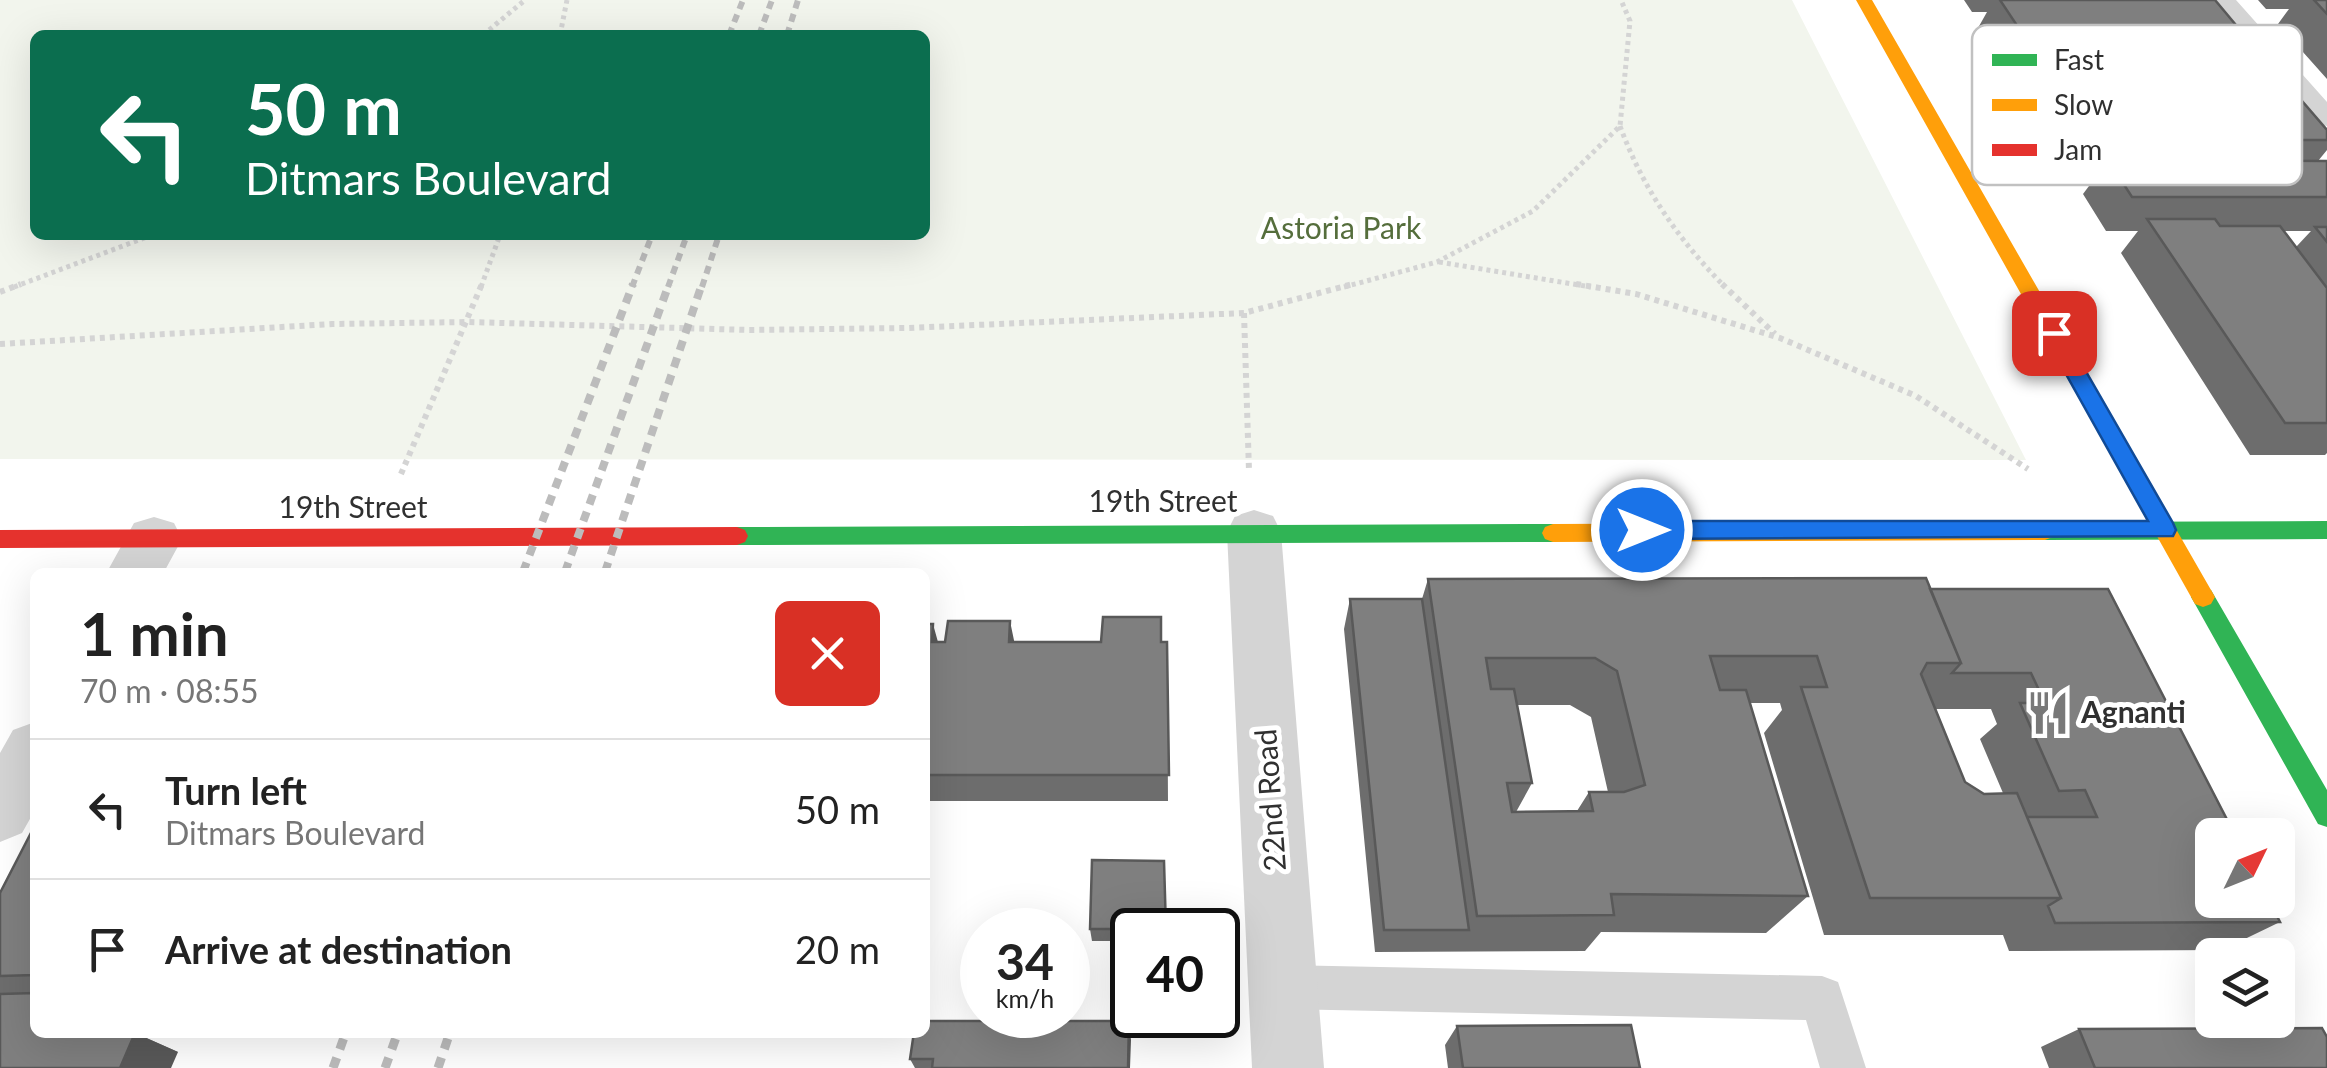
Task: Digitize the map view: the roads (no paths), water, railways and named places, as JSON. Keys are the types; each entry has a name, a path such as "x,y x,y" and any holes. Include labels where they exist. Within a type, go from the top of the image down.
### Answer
{"street":[{"path":"1864,0 2327,815"},
{"name":"19th Street","path":"0,539 145,556 1252,502 2165,530 2327,530"},
{"name":"22nd Road","path":"1252,502 1288,1068"},
{"path":"0,812 30,759"}],"lane":[{"path":"2224,0 2246,25"},
{"path":"2302,89 2327,118"},
{"path":"1283,987 1822,998 1843,1068"}],"railway":[{"path":"731,30 743,0"},
{"path":"761,30 772,0"},
{"path":"789,30 798,0"},
{"path":"632,287 650,240"},
{"path":"668,287 685,240"},
{"path":"702,287 717,240"},
{"path":"525,568 633,284"},
{"path":"566,568 669,284"},
{"path":"606,568 702,284"},
{"path":"333,1068 344,1038"},
{"path":"385,1068 396,1038"},
{"path":"438,1068 448,1038"}],"place":[{"name":"Agnanti","path":"2048,713"}],"park label":[{"name":"Astoria Park","path":"1341,229"}]}
